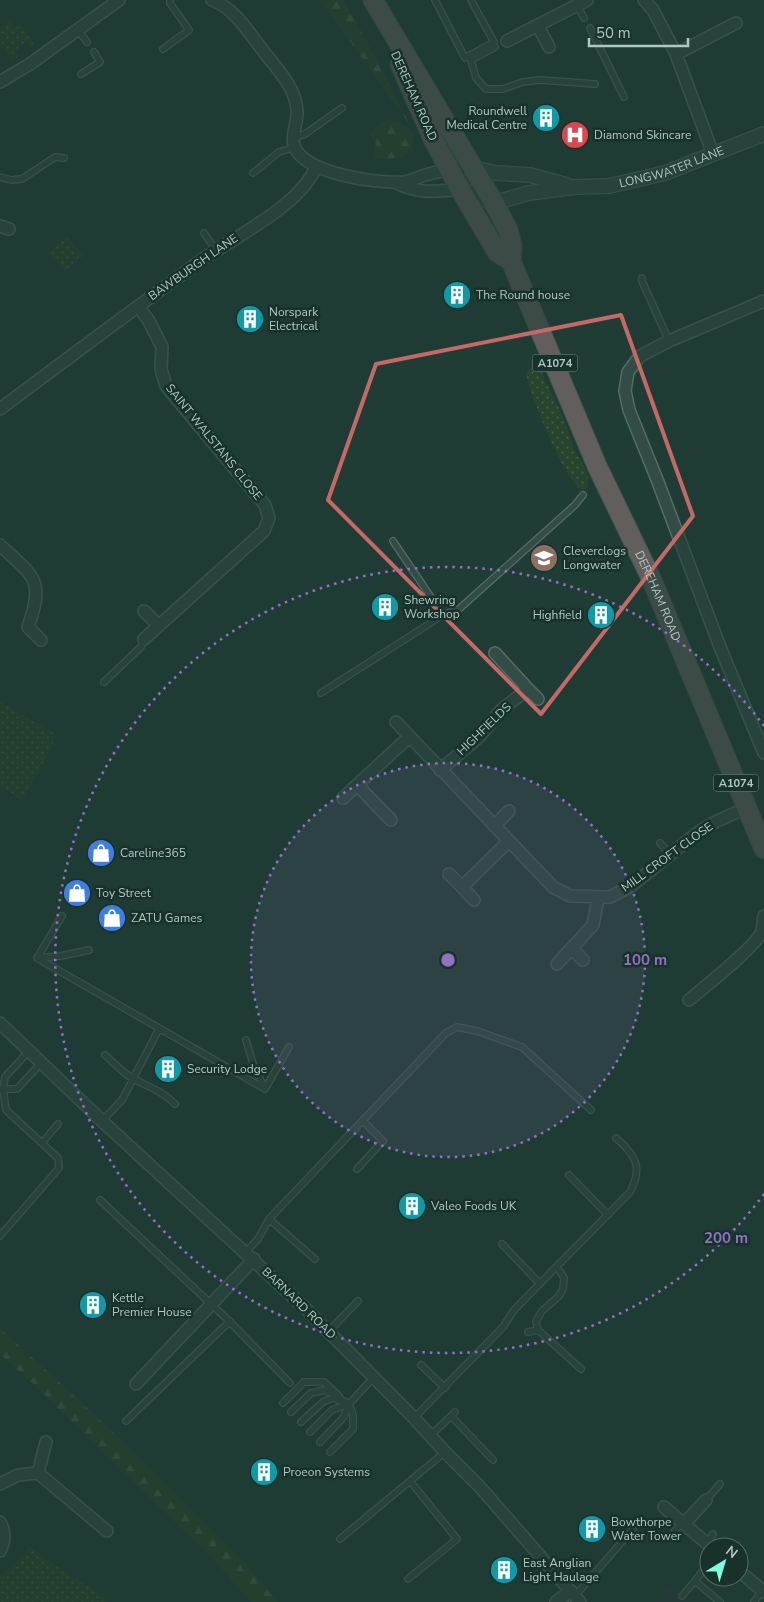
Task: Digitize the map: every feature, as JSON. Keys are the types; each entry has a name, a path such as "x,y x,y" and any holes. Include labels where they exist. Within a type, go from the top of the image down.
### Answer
{"highway":[{"name":"DEREHAM ROAD","path":"372,0 474,168 508,230 512,246 512,261 598,466 651,578 764,849"},
{"name":"DEREHAM ROAD","path":"372,0 433,139 449,169 497,252 512,261"},
{"path":"460,189 474,168"}],"street":[{"path":"0,82 30,64 119,0"},
{"path":"212,0 222,3 234,14 289,86 296,101 298,114 294,142 305,160 316,167 337,174 394,183 407,182 449,169 474,168"},
{"path":"644,0 653,10 676,54 714,154"},
{"path":"507,41 582,3"},
{"path":"676,54 736,23"},
{"path":"538,26 549,47"},
{"name":"LONGWATER LANE","path":"494,203 521,194 575,187 609,186 655,176 764,134"},
{"name":"BAWBURGH LANE","path":"0,409 138,306 290,200 309,182 316,167"},
{"name":"LONGWATER LANE","path":"474,168 496,173 530,176 575,187"},
{"path":"394,183 411,190 434,192 460,189 494,203"},
{"path":"764,301 669,341 640,356 628,372 625,391 629,410 720,648 764,753"},
{"name":"SAINT WALSTANS CLOSE","path":"138,306 149,321 162,347 161,370 166,386 265,504 269,518 264,531 144,639"},
{"path":"0,545 35,579 37,592 35,609 28,628 41,640"},
{"path":"144,611 158,626"},
{"path":"494,653 538,699"},
{"name":"HIGHFIELDS","path":"440,770 479,737 501,710 528,689"},
{"name":"MILL CROFT CLOSE","path":"396,722 554,888 570,896 610,897 631,886 696,834 713,823 746,808"},
{"path":"343,798 409,737"},
{"path":"357,785 391,820"},
{"path":"494,826 509,811"},
{"path":"462,887 509,841"},
{"path":"449,874 474,900"},
{"path":"557,964 593,924 598,898"},
{"path":"689,1000 748,949 763,932 764,916"},
{"path":"572,949 583,960"},
{"name":"BARNARD ROAD","path":"0,1023 102,1121 329,1331 480,1487 575,1597"},
{"path":"136,1384 212,1304 250,1256"},
{"path":"38,1473 46,1442"},
{"path":"0,1484 18,1475 38,1473 107,1531"},
{"path":"683,1524 706,1500"},
{"path":"663,1507 702,1537"},
{"path":"0,1522 4,1531 4,1542 0,1551"},
{"path":"749,1576 763,1592"},
{"path":"556,1602 575,1597"}],"lane":[{"path":"163,50 189,30 170,3 170,0"},
{"path":"435,0 465,58 507,41"},
{"path":"471,0 494,45"},
{"path":"582,3 584,18"},
{"path":"590,28 624,97"},
{"path":"78,30 87,42"},
{"path":"494,45 472,60 476,78 486,89 503,89 522,82 541,80 595,84"},
{"path":"82,74 100,62 94,52"},
{"path":"253,173 279,152 342,108"},
{"path":"0,177 11,180 22,179 55,156 64,158"},
{"path":"204,233 216,250"},
{"path":"642,278 669,341"},
{"path":"322,693 443,615 459,609 575,505 583,495"},
{"path":"393,541 443,615"},
{"path":"104,682 141,648 144,639"},
{"path":"660,843 670,854"},
{"path":"37,958 62,916"},
{"path":"37,958 61,956 89,950"},
{"path":"37,958 265,1089"},
{"path":"250,1256 269,1219 446,1032 457,1027 477,1031 522,1047 591,1110"},
{"path":"102,1121 122,1100 159,1029"},
{"path":"246,1040 254,1067 265,1089"},
{"path":"265,1089 288,1047"},
{"path":"0,1236 59,1168 58,1158 6,1110 1,1089 5,1077 29,1051"},
{"path":"105,1055 133,1078 158,1090 175,1104"},
{"path":"1,1089 17,1089 41,1063"},
{"path":"357,1169 383,1141 363,1121"},
{"path":"42,1143 58,1124"},
{"path":"414,1418 503,1327 514,1310 630,1192 638,1171 634,1157 616,1138"},
{"path":"569,1175 608,1214"},
{"path":"100,1200 230,1321 290,1383"},
{"path":"269,1219 315,1259"},
{"path":"502,1244 540,1284"},
{"path":"557,1267 564,1278 563,1289 559,1296 542,1311 536,1321 538,1330 581,1369"},
{"path":"329,1331 358,1301"},
{"path":"126,1420 230,1321"},
{"path":"528,1332 538,1330"},
{"path":"421,1365 445,1388"},
{"path":"320,1442 342,1418 348,1404 374,1377"},
{"path":"283,1403 304,1382 324,1382 348,1404 353,1415 353,1429 330,1452"},
{"path":"291,1412 311,1393 325,1390 348,1404"},
{"path":"301,1422 323,1402 333,1398 348,1404"},
{"path":"310,1432 332,1410 348,1404"},
{"path":"430,1436 453,1414 493,1460"},
{"path":"340,1539 445,1452"},
{"path":"408,1578 457,1539 410,1481"},
{"path":"706,1500 720,1484"},
{"path":"673,1533 683,1524"},
{"path":"575,1597 634,1529"},
{"path":"609,1547 614,1552"},
{"path":"682,1596 699,1576"},
{"path":"695,1581 720,1602"},
{"path":"754,1602 763,1592"}],"highlighted area":[{"path":"621,315 693,516 541,714 328,500 376,364"}],"shaded area":[{"path":"670,1585 689,1602 655,1602"}],"green space":[{"path":"320,0 343,0 410,125"},
{"path":"10,21 14,28 20,24 35,45 31,48 26,42 15,51 18,57 12,61 0,44 0,28"},
{"path":"386,119 399,122 414,133 413,151 402,158 372,159 376,144 369,133"},
{"path":"67,237 83,256 65,271 49,252"},
{"path":"533,365 540,366 564,419 574,449 588,477 587,488 583,491 575,484 567,471 541,418 526,373"},
{"path":"0,702 56,734 52,747 22,800 0,786"},
{"path":"0,1328 108,1427 246,1564 278,1602 251,1602 213,1559 0,1354"},
{"path":"30,1546 43,1557 101,1595 108,1602 0,1602 0,1576"}],"place":[{"name":"Roundwell Medical Centre","path":"546,118"},
{"name":"Diamond Skincare","path":"575,135"},
{"name":"The Round house","path":"457,295"},
{"name":"Norspark Electrical","path":"250,319"},
{"name":"Cleverclogs Longwater","path":"544,558"},
{"name":"Shewring Workshop","path":"385,607"},
{"name":"Highfield","path":"601,615"},
{"name":"Careline365","path":"101,853"},
{"name":"Toy Street","path":"77,893"},
{"name":"ZATU Games","path":"112,918"},
{"name":"Security Lodge","path":"168,1069"},
{"name":"Valeo Foods UK","path":"412,1206"},
{"name":"Kettle Premier House","path":"93,1305"},
{"name":"Proeon Systems","path":"264,1472"},
{"name":"Bowthorpe Water Tower","path":"592,1529"},
{"name":"East Anglian Light Haulage","path":"504,1570"}]}
